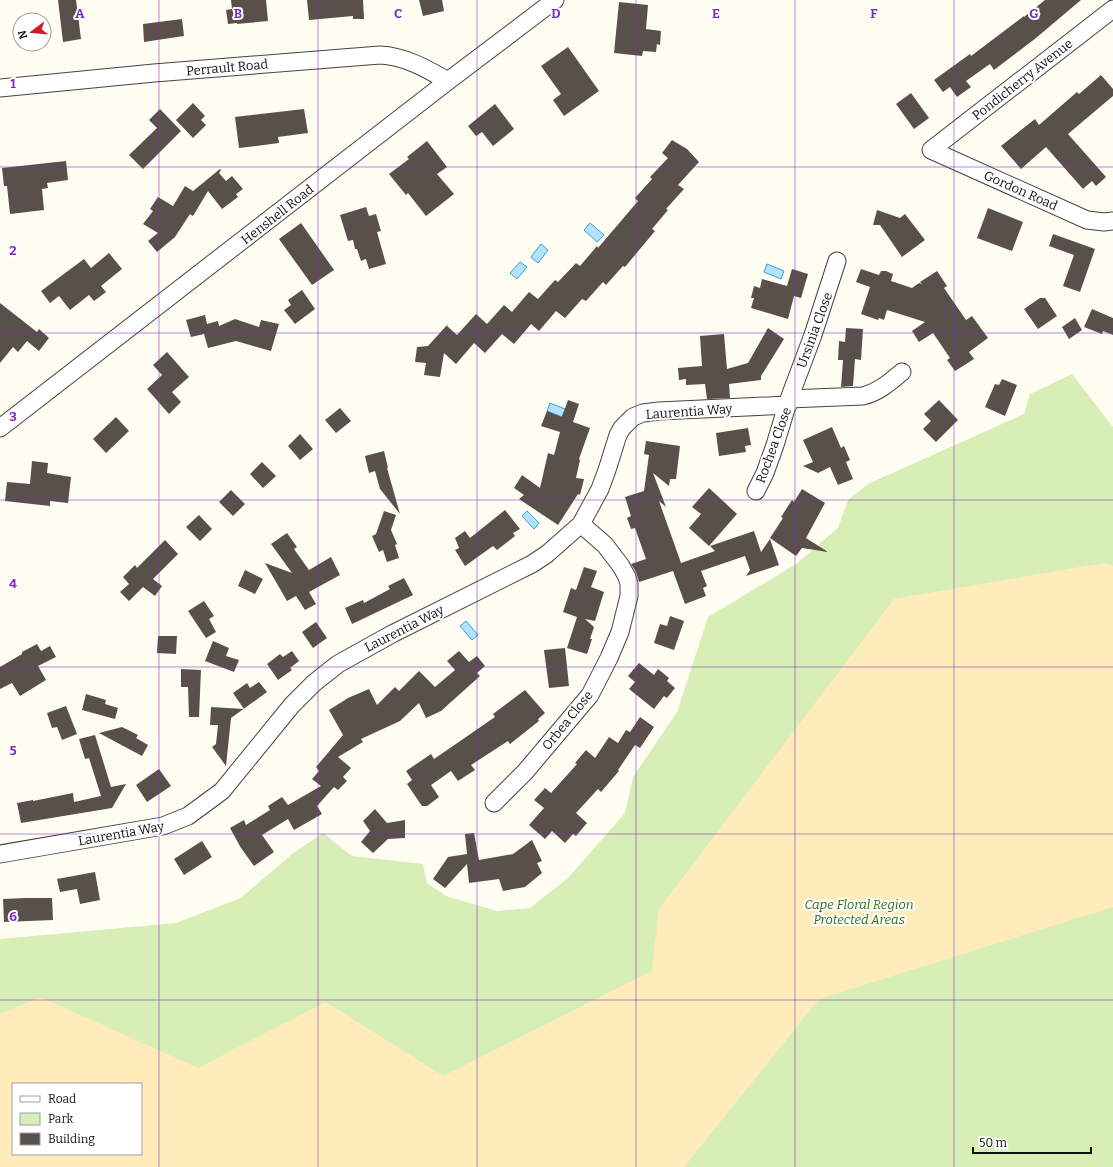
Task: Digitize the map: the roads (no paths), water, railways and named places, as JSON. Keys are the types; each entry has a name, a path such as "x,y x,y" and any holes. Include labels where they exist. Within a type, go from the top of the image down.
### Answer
{"street":[{"name":"Henshell Road","path":"0,428 555,0"},
{"name":"Pondicherry Avenue","path":"931,150 1113,9"},
{"name":"Perrault Road","path":"0,88 154,73 380,55 388,55 404,59 448,81"},
{"name":"Gordon Road","path":"931,150 1087,220 1104,222 1113,221"},
{"name":"Ursinia Close","path":"789,402 837,261"},
{"name":"Laurentia Way","path":"0,854 163,826 188,816 222,791 292,705 314,683 338,664 392,634 532,564 547,554 581,524 600,489 608,470 618,435 622,428 633,417 643,413 863,396 874,393 902,372"},
{"name":"Rochea Close","path":"756,491 765,473 789,402"},
{"name":"Orbea Close","path":"494,803 525,772 590,695 609,658 620,632 629,596 629,584 627,577 621,566 605,545 581,524"}],"water":[{"path":"590,223 604,235 597,242 584,230"},
{"path":"541,244 548,250 538,263 531,257"},
{"path":"520,262 527,267 517,279 510,273"},
{"path":"767,264 784,271 781,279 764,272"},
{"path":"550,403 565,409 562,417 547,411"},
{"path":"527,511 539,523 534,529 522,516"},
{"path":"466,621 478,635 472,640 460,626"}],"park label":[{"name":"Cape Floral Region Protected Areas","path":"859,912"}]}
